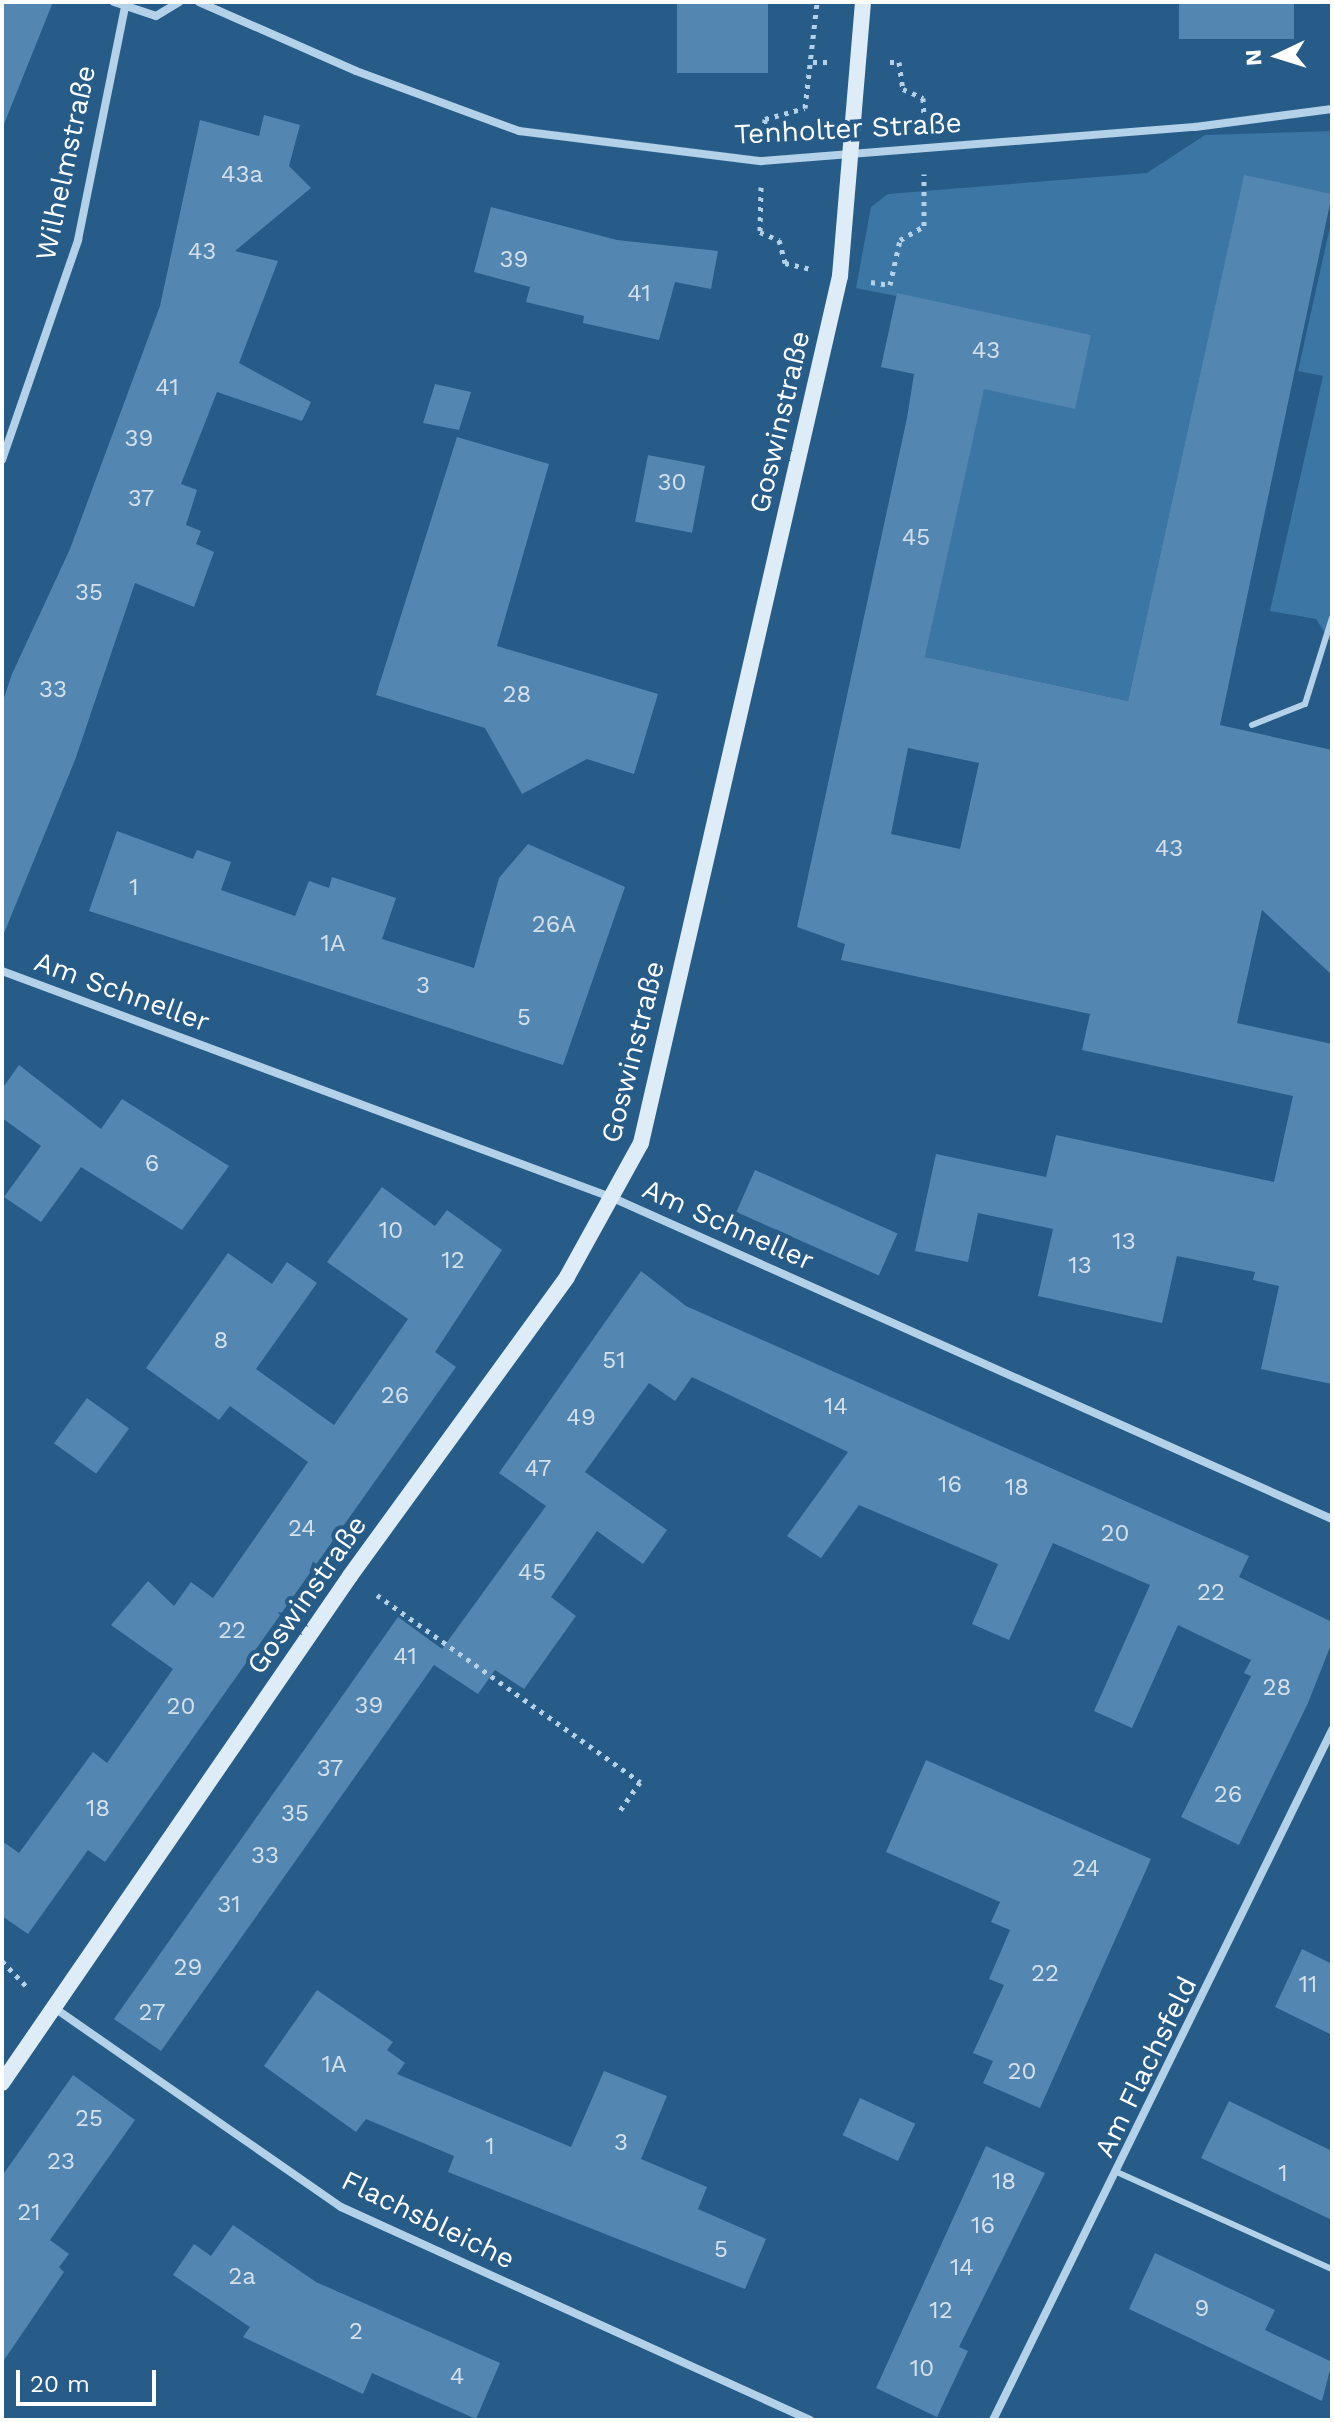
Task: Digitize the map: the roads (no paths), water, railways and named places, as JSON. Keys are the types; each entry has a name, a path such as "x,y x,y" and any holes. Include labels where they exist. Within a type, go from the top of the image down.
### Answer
{"main road":[{"name":"Goswinstraße","path":"2,2083 56,2009 350,1576 567,1277 613,1198 648,1113 840,276 855,154 863,2"}],"street":[{"path":"114,2 124,11 156,16 179,2"},
{"name":"Tenholter Straße","path":"199,2 318,56 519,131 761,161 1332,109"},
{"name":"Wilhelmstraße","path":"2,460 78,240 124,11"},
{"name":"Am Schneller","path":"2,971 613,1198 1332,1519"},
{"name":"Am Flachsfeld","path":"993,2420 1119,2173 1332,1730"},
{"name":"Flachsbleiche","path":"56,2009 341,2207 810,2420"}],"lane":[{"path":"1252,725 1305,704 1332,618"},
{"path":"1119,2173 1332,2269"}]}
